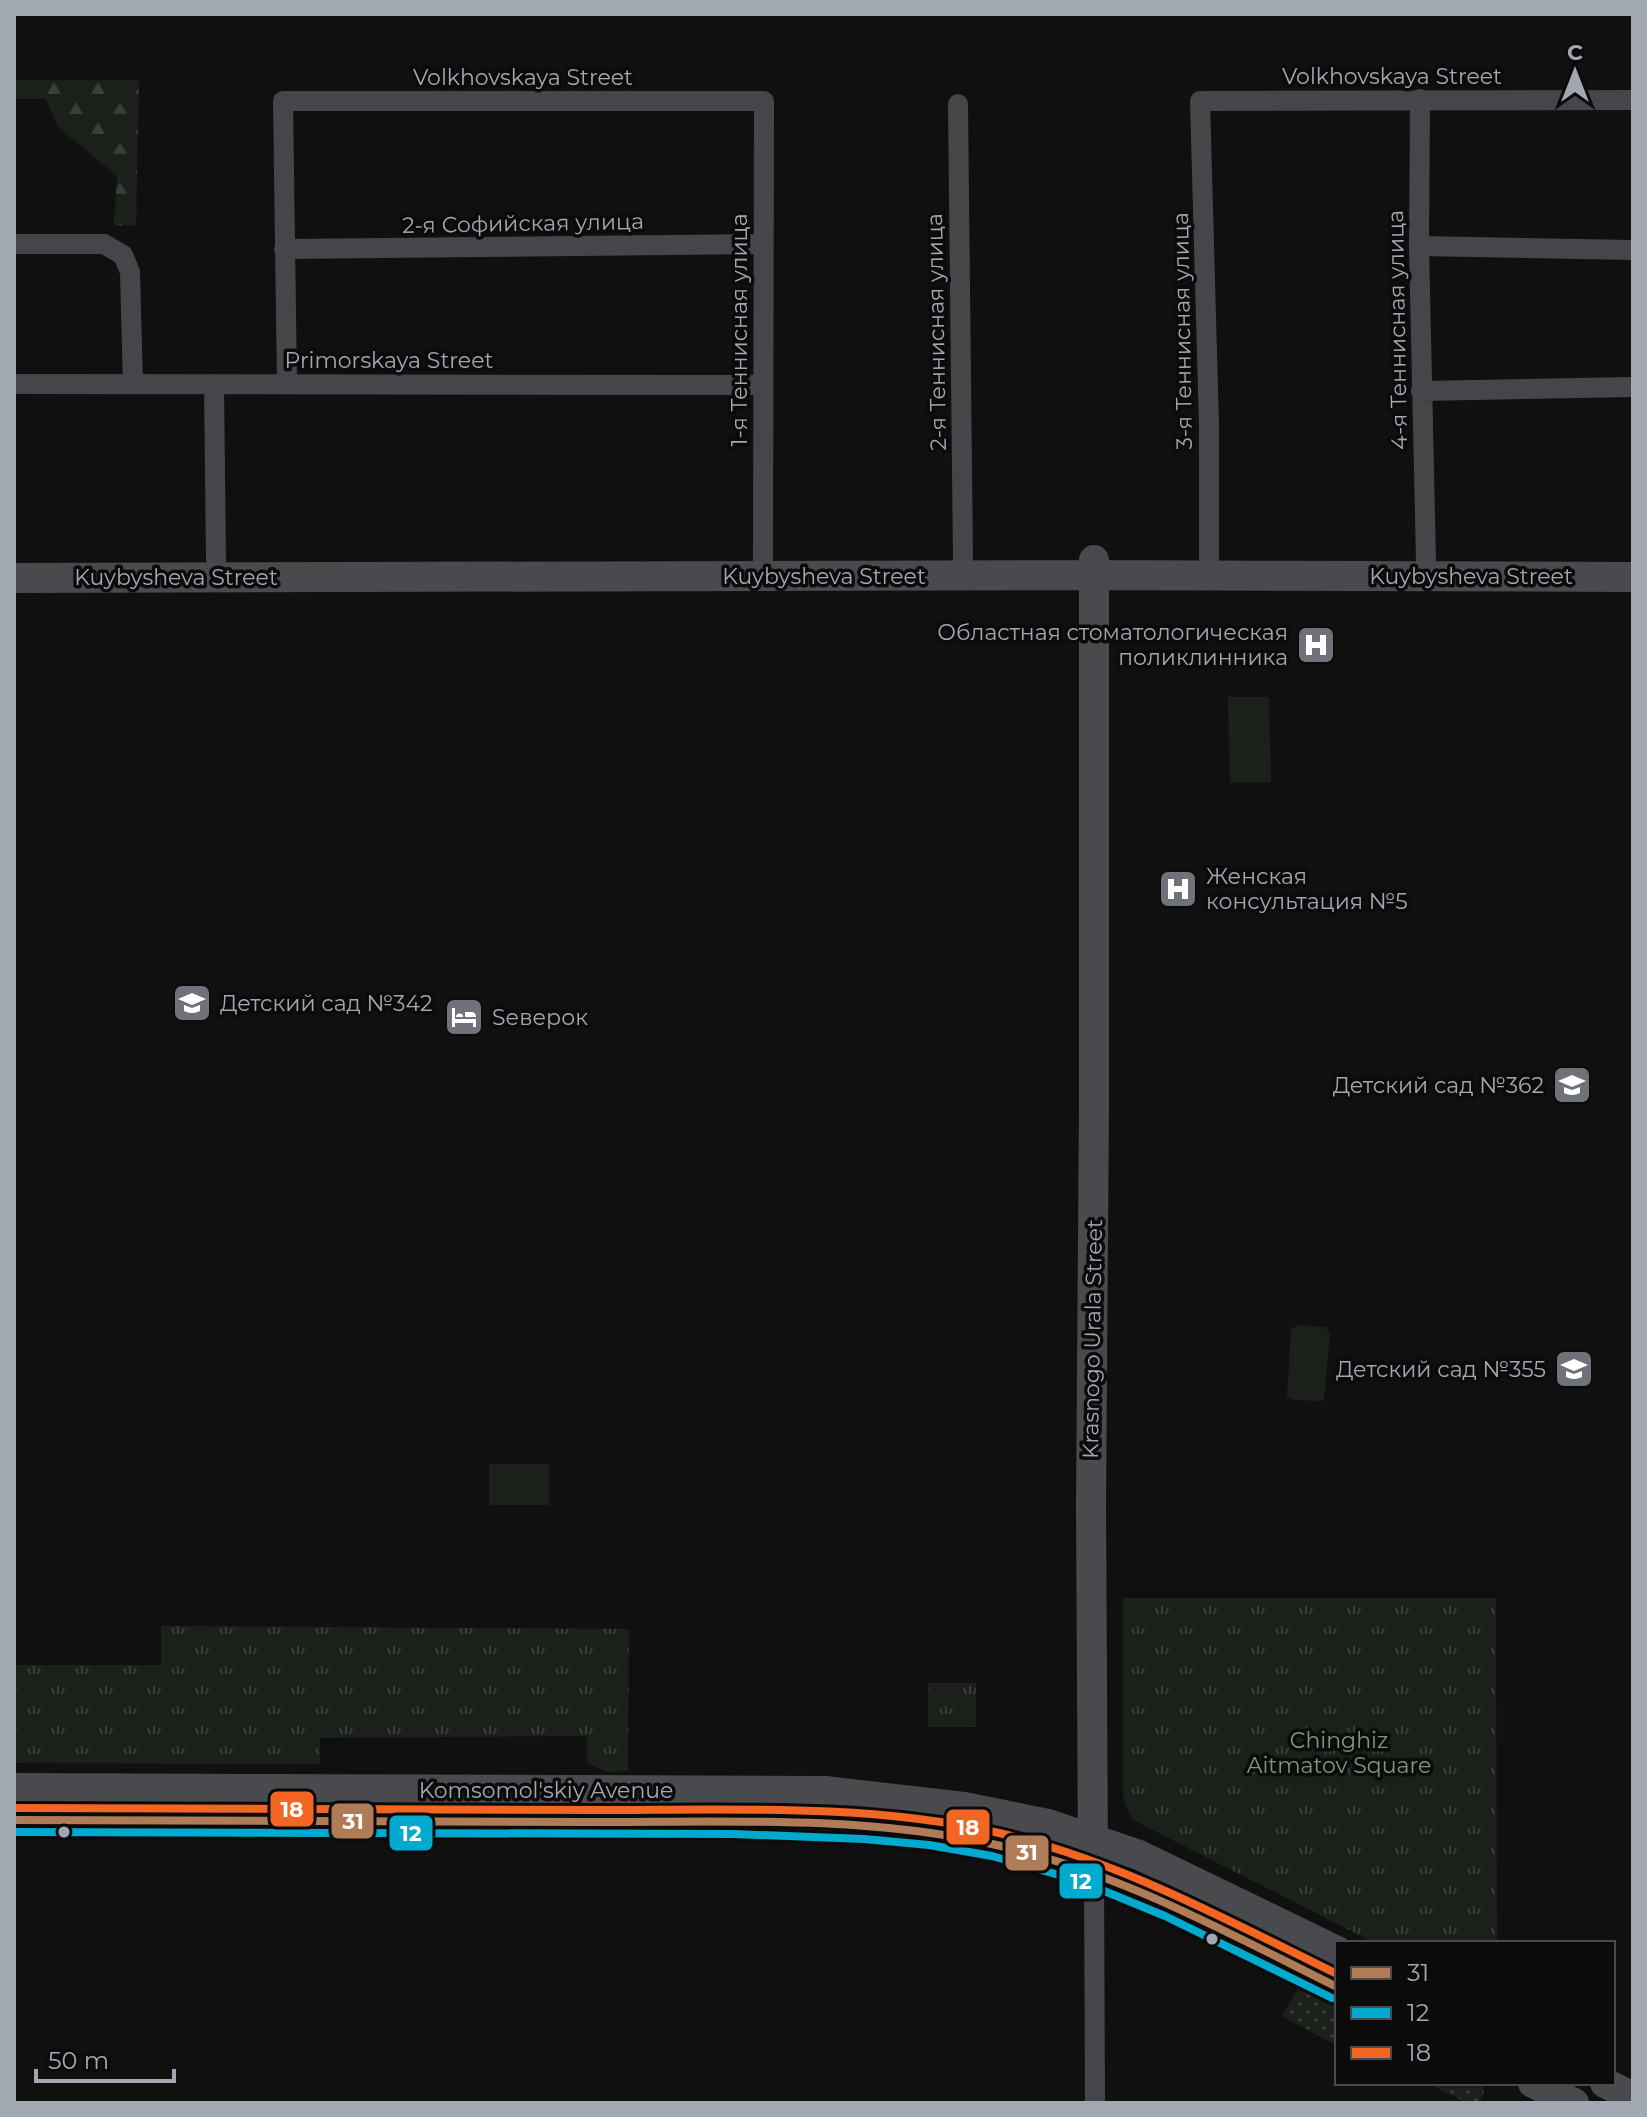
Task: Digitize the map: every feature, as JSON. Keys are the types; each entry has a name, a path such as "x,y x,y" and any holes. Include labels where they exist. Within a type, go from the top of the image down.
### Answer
{"main road":[{"name":"Kuybysheva Street","path":"14,560 216,569"},
{"name":"Kuybysheva Street","path":"763,568 963,560 1094,568 1209,560 1633,577"},
{"name":"Kuybysheva Street","path":"14,578 216,569 1426,569 1633,562"},
{"name":"Krasnogo Urala Street","path":"1094,568 1094,1872"},
{"name":"Komsomol'skiy Avenue","path":"14,1788 825,1791 975,1809 1048,1824 1139,1855 1335,1950"},
{"name":"Komsomol'skiy Avenue","path":"14,1820 717,1822 831,1825 931,1834 993,1843 1094,1872 1335,1986"},
{"path":"1537,2085 1574,2103"},
{"path":"1609,2085 1633,2097"}],"street":[{"name":"4-я Теннисная улица","path":"1420,99 1419,246 1426,569"},
{"name":"Volkhovskaya Street","path":"1200,101 1633,100"},
{"name":"Volkhovskaya Street","path":"284,249 283,101 764,101"},
{"name":"1-я Теннисная улица","path":"763,568 764,101"},
{"name":"3-я Теннисная улица","path":"1200,101 1209,425 1209,560"},
{"name":"2-я Теннисная улица","path":"958,104 963,560"},
{"path":"14,244 104,244 123,255 130,272 133,384"},
{"name":"2-я Софийская улица","path":"284,249 763,244"},
{"path":"1419,246 1633,250"},
{"path":"284,249 287,384"},
{"name":"Primorskaya Street","path":"14,384 763,385"},
{"path":"214,384 216,569"},
{"path":"1421,391 1633,387"},
{"name":"Krasnogo Urala Street","path":"1094,1872 1095,2103"}],"green space":[{"path":"14,80 139,80 136,226 114,225 117,176 58,127 46,99 14,99"},
{"path":"1228,697 1269,697 1271,782 1230,783"},
{"path":"1298,1325 1325,1327 1330,1332 1324,1401 1293,1400 1287,1396 1291,1329"},
{"path":"489,1464 549,1464 549,1505 489,1505"},
{"name":"Chinghiz Aitmatov Square","path":"1123,1598 1496,1598 1497,1941 1371,1941 1133,1820 1123,1794"},
{"path":"161,1626 629,1629 628,1771 607,1772 587,1763 587,1736 320,1738 320,1764 14,1763 14,1665 161,1665"},
{"path":"928,1683 976,1683 976,1727 928,1727"},
{"path":"1298,1988 1335,2007 1335,2045 1282,2016"},
{"path":"1432,2085 1483,2085 1484,2094 1478,2103 1467,2103"}],"transit line":[{"name":"18","path":"14,1808 745,1809 849,1813 950,1823 999,1833 1087,1859 1172,1894 1335,1973"},
{"name":"31","path":"14,1820 739,1821 892,1828 992,1844 1082,1870 1211,1924 1335,1986"},
{"name":"12","path":"14,1832 733,1834 929,1845 992,1856 1080,1881 1165,1916 1332,1998"}],"place":[{"name":"Областная стоматологическая поликлинника","path":"1316,645"},
{"name":"Женская консультация №5","path":"1178,889"},
{"name":"Детский сад №342","path":"192,1003"},
{"name":"Sеверок","path":"464,1017"},
{"name":"Детский сад №362","path":"1572,1085"},
{"name":"Детский сад №355","path":"1574,1369"}]}
